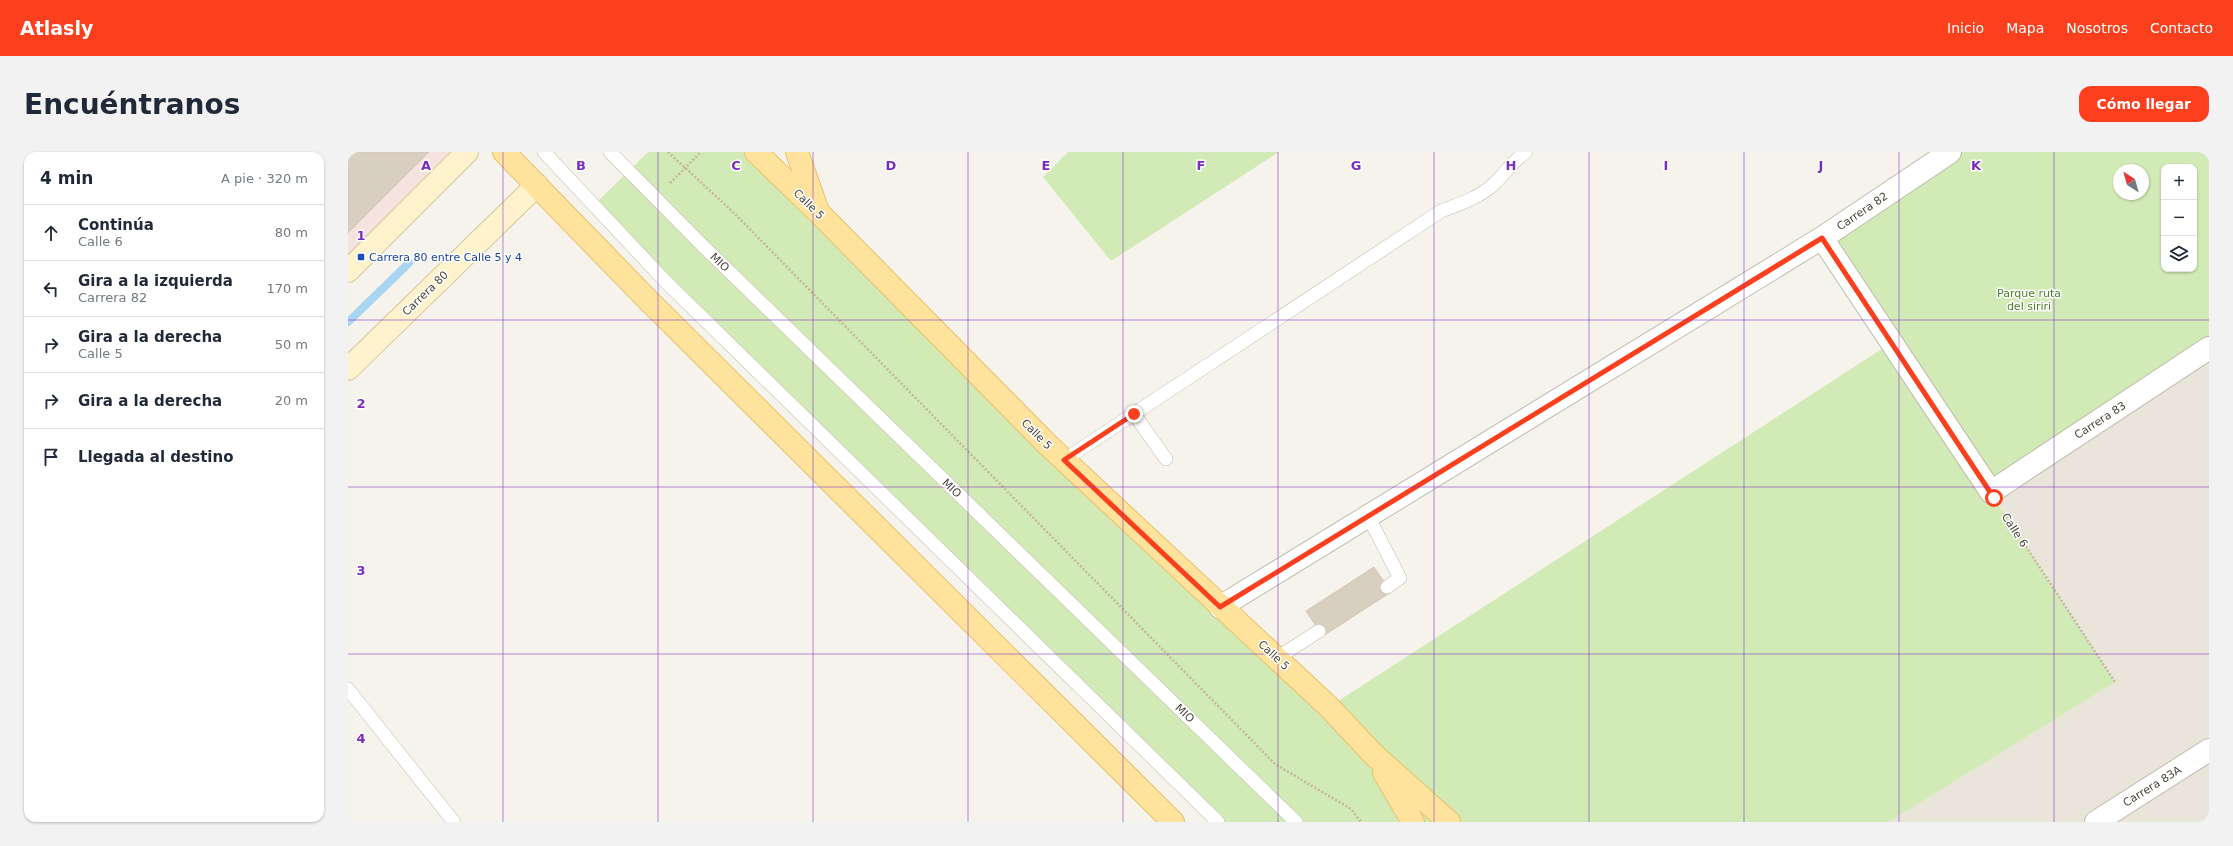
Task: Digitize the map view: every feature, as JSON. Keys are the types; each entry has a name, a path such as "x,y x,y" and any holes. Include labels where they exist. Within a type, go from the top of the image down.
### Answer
{"main road":[{"path":"504,152 646,298 1173,822"},
{"name":"Calle 5","path":"756,152 818,212 1064,460 1329,707 1374,755 1449,822"},
{"path":"797,152 808,188 818,212"},
{"path":"1374,755 1413,822"}],"street":[{"path":"348,271 467,152"},
{"name":"Carrera 82","path":"1220,607 1822,238 1950,152"},
{"name":"Carrera 80","path":"348,369 537,185"},
{"path":"1822,238 1991,492"},
{"name":"Carrera 83","path":"1991,492 2209,348"},
{"name":"Carrera 83A","path":"2096,822 2209,750"}],"lane":[{"path":"544,152 664,280 1218,822"},
{"name":"MIO","path":"610,152 701,244 1296,822"},
{"path":"1064,460 1441,211 1466,202 1494,184 1518,157 1526,152"},
{"path":"1134,414 1166,459"},
{"path":"1368,516 1400,578 1387,587"},
{"path":"1277,658 1319,630"},
{"path":"348,689 454,822"}],"path":[{"path":"668,152 732,212 1275,764 1351,809 1361,822"},
{"name":"Calle 6","path":"1991,492 2115,682"}],"shaded area":[{"path":"348,152 467,152 348,271"},
{"path":"2209,348 2209,822 1889,822 2115,682 1994,498"}],"green space":[{"name":"Parque ruta del siriri","path":"648,152 756,152 1329,707 1891,343 1822,238 1950,152 2209,152 2209,348 1994,498 2115,682 1889,822 1218,822 594,205"},
{"path":"1068,152 1279,152 1111,261 1043,177"}],"building":[{"path":"348,152 429,152 348,233"},
{"path":"1374,567 1391,592 1323,636 1306,611"}],"waterway":[{"path":"348,322 409,263"}],"place":[{"name":"Carrera 80 entre Calle 5 y 4","path":"361,257"}],"route":[{"path":"1134,414 1064,460 1220,607 1822,238 1994,498"}]}
